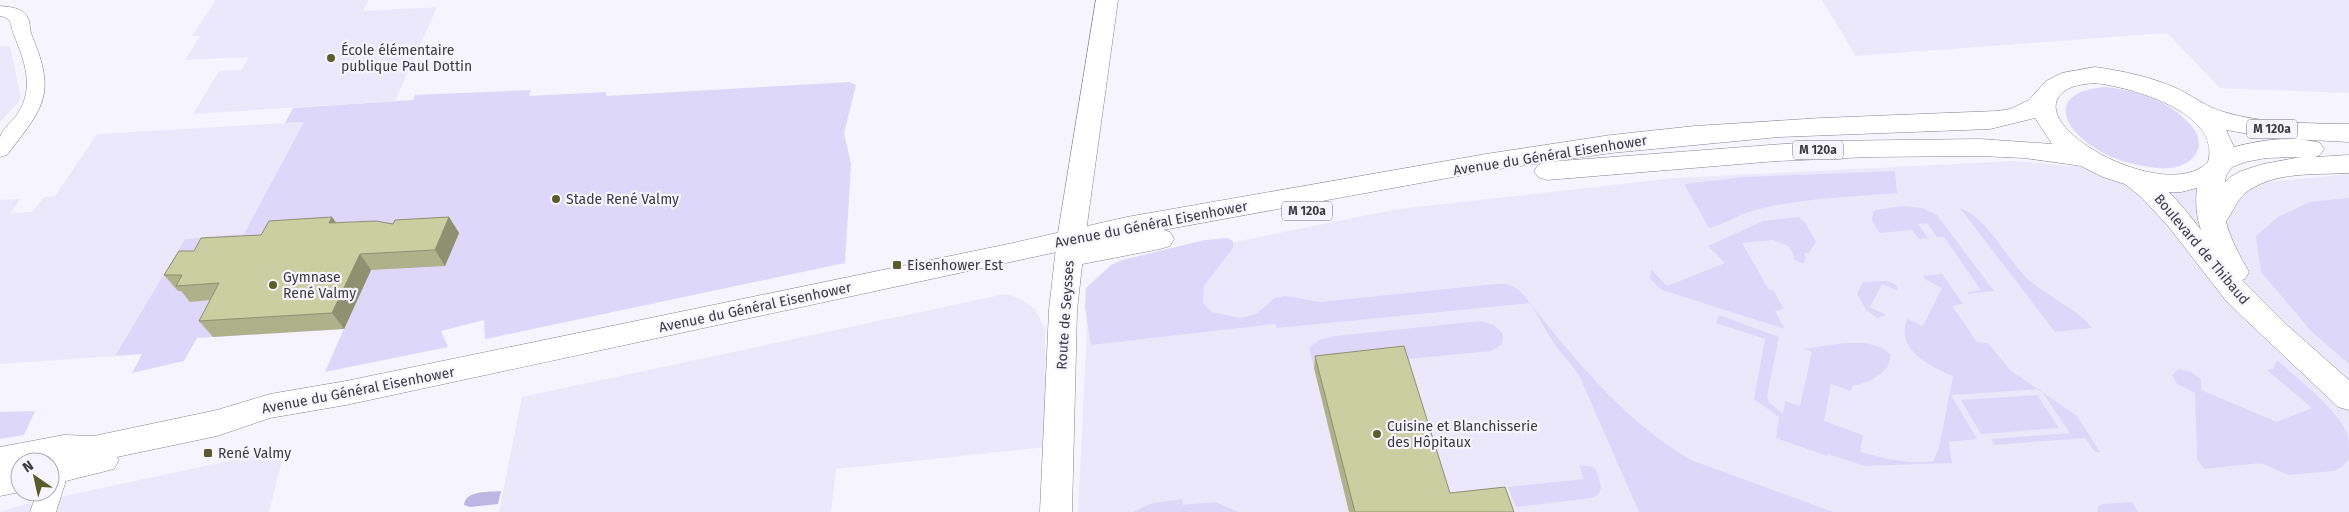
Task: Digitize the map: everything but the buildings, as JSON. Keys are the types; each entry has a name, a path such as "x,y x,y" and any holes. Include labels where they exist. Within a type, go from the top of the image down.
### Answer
{"main road":[{"name":"Route de Seysses","path":"1056,512 1062,315 1069,248 1107,0"},
{"path":"2079,76 2112,76 2167,93 2198,113 2219,137 2223,150 2218,166 2204,178 2172,183 2134,178 2089,159 2063,140 2054,130 2047,120 2044,101 2048,92 2055,84 2066,79 2079,76"},
{"name":"Avenue du Général Eisenhower","path":"1069,248 1112,229 1546,153 1653,139 1755,130 1827,126 1990,122 2013,118 2034,109 2044,101"},
{"name":"M 120a","path":"2198,113 2219,121 2248,128 2349,133"},
{"name":"Avenue du Général Eisenhower","path":"60,462 94,448 217,423 270,406 355,391 1013,253 1069,248 1547,171 1740,154 1867,148 2013,150 2069,155 2089,159"},
{"name":"M 120a","path":"2218,166 2251,151 2279,148 2349,150"},
{"path":"2212,220 2222,211 2227,197 2238,184 2257,174 2278,170 2349,164"},
{"name":"Boulevard de Thibaud","path":"2218,166 2208,198 2212,220 2220,244 2269,324"},
{"name":"Boulevard de Thibaud","path":"2134,178 2153,191 2169,206 2237,293 2349,398"}],"street":[{"path":"0,11 13,14 20,20 19,26 30,51 37,96 34,105 0,150"},
{"path":"0,24 19,26"}],"shaded area":[{"name":"École élémentaire publique Paul Dottin","path":"216,0 369,0 363,11 437,7 395,101 193,114 219,71 241,70 249,57 185,60 200,36 192,36"},
{"path":"1822,0 2349,0 2349,93 2220,88 2167,33 1856,56"},
{"path":"0,46 10,46 21,99 0,122"},
{"name":"Stade René Valmy","path":"849,82 856,85 844,133 851,164 845,263 485,339 484,320 441,331 448,347 325,372 344,329 197,338 184,361 132,373 142,354 115,356 185,239 244,234 304,122 285,123 293,108 413,100 415,95 531,90 529,96 606,92 606,96"},
{"path":"2107,87 2150,97 2178,113 2195,130 2199,140 2195,156 2179,166 2168,168 2148,167 2109,156 2082,138 2072,128 2067,118 2066,109 2069,101 2077,94 2089,89"},
{"path":"304,122 244,235 185,239 115,356 0,364 0,200 20,199 11,213 32,212 44,197 55,196 97,134"},
{"path":"2015,161 2259,183 2349,174 2349,512 1078,512 1089,288 1115,266 1398,209 1675,178"},
{"path":"1895,171 1897,193 1826,198 1772,206 1749,212 1709,228 1684,184 1744,177"},
{"path":"2349,198 2349,364 2311,331 2261,272 2256,236 2278,217 2310,202"},
{"path":"1902,206 1922,208 1937,215 1994,291 1969,294 1968,292 1981,290 1944,237 1937,237 1927,223 1918,224 1928,238 1919,239 1912,230 1880,233 1872,221 1873,212"},
{"path":"1960,208 1969,212 1986,227 2031,282 2078,314 2092,328 2055,332"},
{"path":"1799,217 1806,224 1816,242 1809,253 1804,253 1806,258 1803,264 1793,259 1795,257 1788,246 1773,240 1742,243 1769,290 1773,290 1784,309 1775,311 1785,329 1662,290 1650,279 1651,269 1667,286 1725,263 1708,246 1763,221"},
{"path":"1227,238 1233,241 1233,248 1204,286 1203,304 1212,312 1240,318 1256,314 1275,298 1285,296 1320,302 1499,284 1506,284 1516,288 1530,303 1277,328 1275,324 1091,345 1085,308 1086,288 1111,265 1122,260 1205,240"},
{"path":"1942,274 1963,304 1952,306 1977,342 1988,343 2010,370 2038,389 1951,395 1977,439 1949,442 1952,463 1865,466 1828,454 1827,456 1776,438 1779,417 1754,399 1765,339 1716,323 1719,315 1779,337 1767,396 1769,402 1783,414 1785,401 1800,406 1812,352 1804,349 1861,343 1882,349 1891,355 1889,362 1882,372 1865,383 1852,386 1851,391 1831,384 1824,421 1863,435 1860,452 1887,459 1933,461 1939,448 1953,376 1925,362 1917,355 1910,348 1906,340 1905,330 1907,319 1923,326 1942,288 1926,280 1923,276"},
{"path":"1888,281 1896,285 1898,291 1882,284 1870,307 1886,315 1878,318 1867,311 1857,294 1863,282"},
{"path":"1005,294 1021,299 1035,309 1045,328 1046,447 836,469 831,512 499,512 522,397"},
{"path":"1530,303 1599,385 1620,406 1666,444 1691,460 1833,512 1639,512 1579,375 1553,342"},
{"path":"1481,321 1494,325 1503,334 1502,344 1491,351 1314,368 1309,348 1319,340 1335,336"},
{"path":"2277,360 2328,406 2337,417 2348,436 2349,459 2342,467 2334,471 2288,475 2261,463 2204,469 2197,459 2195,393 2177,384 2172,375 2178,369 2189,371 2201,379 2201,390 2277,422 2312,408 2267,370 2273,369"},
{"path":"2042,392 2077,416 2100,452 2095,452 2085,438 1995,445 1991,439 2070,433"},
{"path":"2037,395 2059,428 1981,434 1961,400"},
{"path":"35,411 24,435 0,439 0,412"},
{"path":"285,449 269,512 0,512 36,502 60,502 60,497"},
{"path":"1579,465 1594,467 1598,474 1601,488 1598,495 1592,498 1516,507 1508,487 1584,479"},
{"path":"501,491 498,504 470,507 464,505 465,500 473,494"},
{"path":"1182,499 1183,505 1215,502 1239,512 1133,512 1153,503"},
{"path":"2132,502 2138,512 2097,512 2098,507 2102,504"}],"place":[{"name":"École élémentaire publique Paul Dottin","path":"331,58"},
{"name":"Stade René Valmy","path":"556,199"},
{"name":"Eisenhower Est","path":"897,265"},
{"name":"Gymnase René Valmy","path":"273,285"},
{"name":"Cuisine et Blanchisserie des Hôpitaux","path":"1377,434"},
{"name":"René Valmy","path":"208,453"}]}
